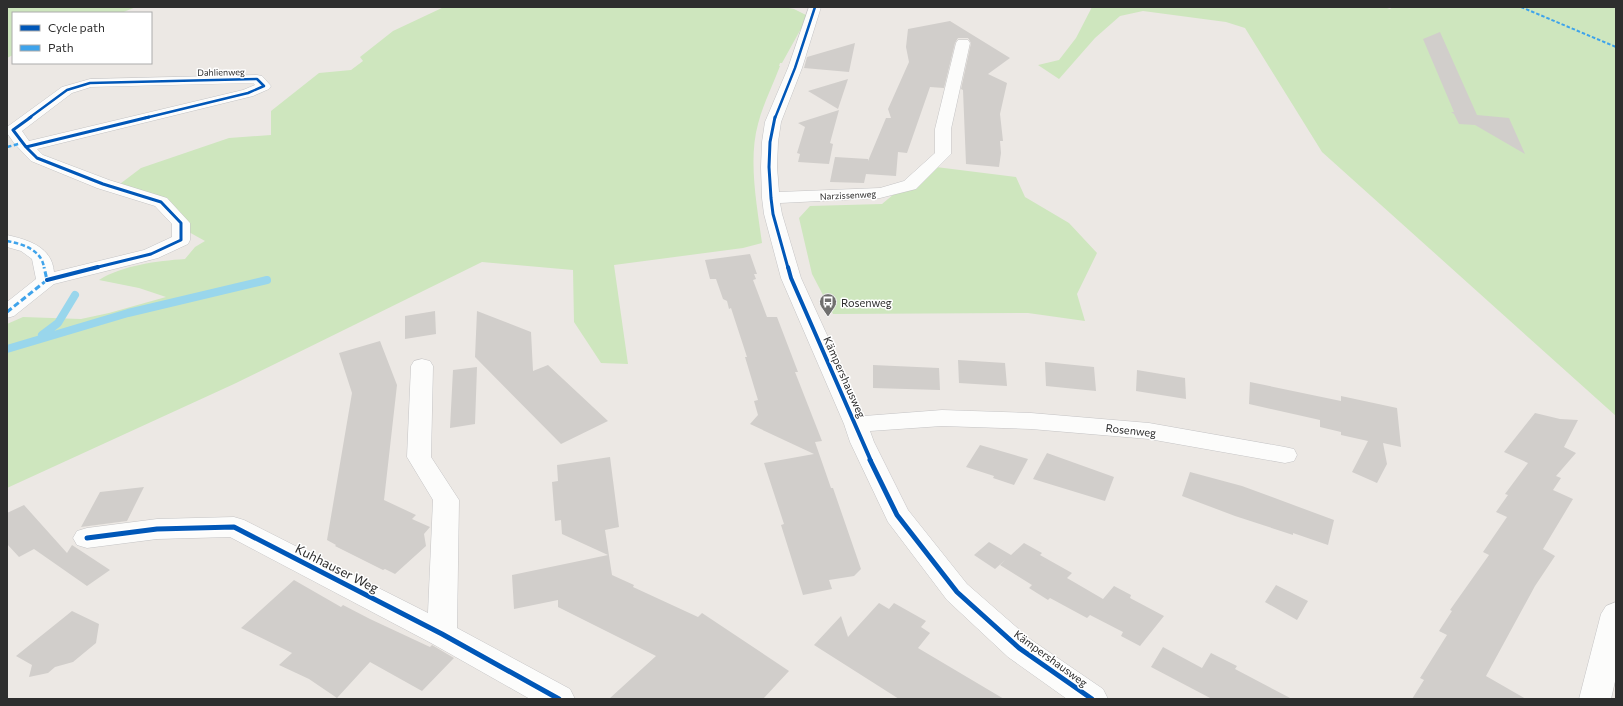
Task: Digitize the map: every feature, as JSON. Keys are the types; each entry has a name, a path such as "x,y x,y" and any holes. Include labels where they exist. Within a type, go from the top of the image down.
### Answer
{"street":[{"name":"Kämpershausweg","path":"815,7 795,68 773,122 770,142 769,167 771,198 791,278 856,424 862,442 896,515 957,592 1019,648 1092,699"},
{"name":"Narzissenweg","path":"771,198 880,193 910,185 943,154 944,123 963,43"},
{"name":"Dahlienweg","path":"26,147 248,93 264,86 257,79 90,83 67,90 13,130 26,147 37,158 103,184 161,202 181,223 180,240 151,254 48,280"},
{"path":"7,241 20,243 40,256 44,274 48,280 7,312"},
{"path":"422,366 419,457 446,500 442,634"},
{"name":"Rosenweg","path":"856,424 942,418 1031,421 1149,431 1285,455"},
{"name":"Kuhhauser Weg","path":"87,538 157,529 234,527 442,634 559,699"},
{"path":"1596,699 1616,614"}],"green space":[{"path":"7,7 136,7 124,12 12,12 12,56 7,58"},
{"path":"444,7 783,7 794,9 808,16 782,63 780,63 760,117 755,138 754,183 762,243 743,248 614,265 628,364 601,363 574,322 573,270 482,262 234,384 7,488 7,324 23,317 81,319 109,313 166,297 139,288 99,280 129,267 185,259 195,247 205,241 187,231 167,208 112,190 141,168 229,138 271,135 271,111 319,73 351,70 363,61 360,57 393,31"},
{"path":"1092,7 1384,7 1390,9 1393,7 1616,7 1616,416 1322,152 1245,28 1226,22 1143,11 1120,16 1095,38 1059,79 1038,65 1059,60 1076,38"},
{"path":"936,167 1016,177 1025,197 1069,223 1097,253 1077,294 1085,321 1028,313 833,314 812,274 799,218 810,206 882,204 894,194"}],"building":[{"path":"950,21 1010,58 988,74 1007,83 1000,114 1003,141 1000,141 1001,153 999,167 966,164 963,90 961,89 971,43 968,38 958,38 955,43 944,88 930,87 907,153 898,152 896,176 866,174 864,183 830,182 835,157 868,159 868,161 886,118 891,118 888,109 909,62 906,47 908,29"},
{"path":"1440,32 1477,115 1509,118 1525,154 1475,125 1459,124 1454,114 1451,112 1454,112 1423,39"},
{"path":"855,43 849,72 804,68 807,57"},
{"path":"848,79 838,109 808,91"},
{"path":"839,110 830,143 833,144 829,164 798,162 800,154 797,153 805,127 798,123"},
{"path":"750,254 757,274 754,274 756,279 753,280 767,317 777,317 798,372 795,372 822,441 815,442 831,488 833,488 861,569 854,576 829,580 832,589 803,595 781,525 784,524 764,463 814,454 750,424 758,415 754,401 758,400 745,357 747,357 731,308 729,309 727,301 723,299 716,279 710,279 705,260"},
{"path":"435,311 436,334 405,339 405,316"},
{"path":"477,311 531,332 533,371 548,365 608,421 561,444 475,357"},
{"path":"380,341 397,385 384,500 416,515 412,519 430,527 424,534 426,546 395,574 385,569 383,570 335,546 336,545 327,540 352,393 339,353"},
{"path":"958,360 1005,363 1007,386 959,383"},
{"path":"1045,362 1094,367 1096,391 1046,386"},
{"path":"873,365 939,368 940,390 873,388"},
{"path":"477,367 475,424 450,428 453,370"},
{"path":"1137,370 1185,378 1186,399 1136,391"},
{"path":"1250,382 1341,401 1341,396 1397,408 1401,447 1383,443 1387,464 1377,483 1352,472 1368,441 1341,435 1341,432 1320,427 1320,420 1249,404"},
{"path":"1535,413 1560,419 1578,420 1564,447 1576,453 1556,476 1561,478 1553,490 1573,499 1543,549 1555,556 1535,586 1486,676 1526,699 1412,699 1424,680 1420,678 1447,635 1439,631 1452,611 1450,610 1489,555 1483,552 1507,517 1496,512 1508,495 1505,494 1528,463 1504,452"},
{"path":"980,445 1028,459 1014,485 993,478 994,476 966,467"},
{"path":"1047,453 1114,477 1105,501 1033,479"},
{"path":"610,457 619,527 605,530 612,575 634,585 633,587 698,617 702,613 789,671 763,699 609,699 656,656 558,607 558,600 514,609 512,575 608,555 562,534 561,520 555,521 552,482 558,481 557,465"},
{"path":"1190,472 1242,486 1334,520 1328,545 1235,516 1182,496"},
{"path":"144,487 127,521 81,527 100,492"},
{"path":"24,505 67,553 72,545 110,570 87,586 34,549 19,557 7,544 7,513"},
{"path":"989,542 1011,555 1024,543 1042,553 1040,555 1072,573 1067,578 1103,599 1114,586 1131,595 1130,598 1164,616 1140,646 1121,636 1123,632 1090,615 1087,618 1050,598 1048,600 1029,588 1032,585 1000,565 1005,560 995,569 974,555"},
{"path":"294,580 341,607 343,605 430,647 432,645 454,658 422,691 370,662 337,698 309,679 279,665 292,653 241,628"},
{"path":"1276,585 1308,601 1297,620 1265,602"},
{"path":"879,603 889,609 894,603 926,621 921,627 930,633 918,648 1004,699 899,699 814,645 841,616 848,637"},
{"path":"72,611 99,624 96,643 73,662 55,667 48,673 29,677 32,665 16,656"},
{"path":"1163,647 1202,668 1211,653 1237,666 1235,669 1292,699 1212,699 1151,667"}],"waterway":[{"path":"7,349 128,313 267,280"},
{"path":"42,335 58,323 75,295"}],"marked path":[{"path":"1521,7 1616,47"},
{"path":"7,147 22,143"},
{"path":"7,241 28,247 41,257 47,280 7,312"}],"cycle path":[{"path":"815,7 795,68 773,122 770,142 769,167 773,214 791,278 856,424 862,442 897,515 957,592 1019,648 1092,699"},
{"path":"26,147 248,93 264,86 257,79 90,83 67,90 13,130 22,143 37,158 103,184 161,202 181,223 181,240 151,254 47,280"},
{"path":"87,538 157,529 234,527 442,634 559,699"}],"place":[{"name":"Rosenweg","path":"828,317"}]}
